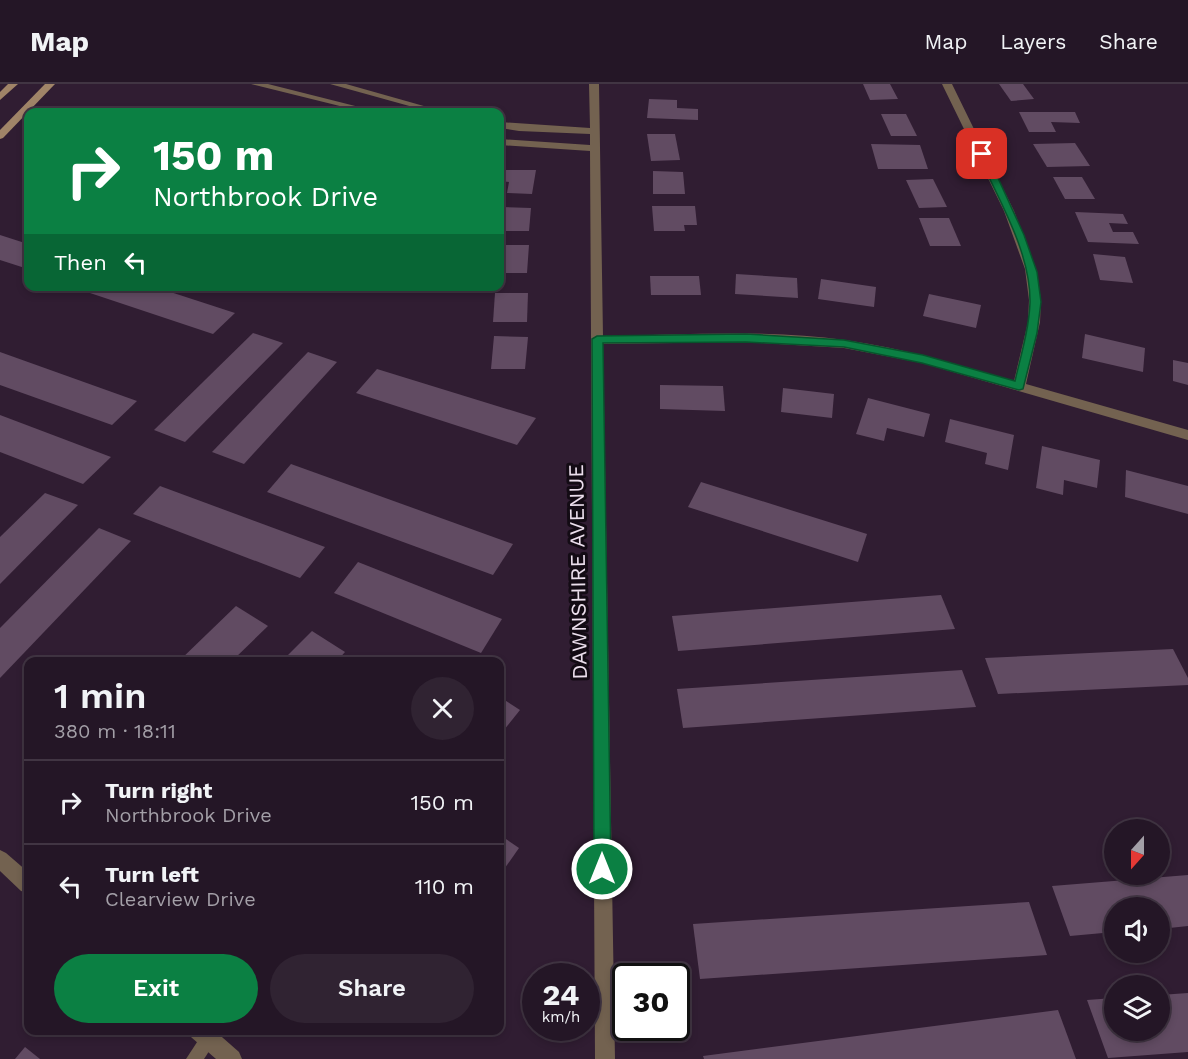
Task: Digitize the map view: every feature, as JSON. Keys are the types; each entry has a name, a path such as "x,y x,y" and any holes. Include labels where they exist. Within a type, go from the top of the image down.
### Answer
{"main road":[{"path":"0,97 13,84"},
{"path":"27,108 50,84"},
{"path":"0,136 24,111"}],"street":[{"path":"256,84 355,108"},
{"path":"335,84 425,108"},
{"name":"DAWNSHIRE AVENUE","path":"594,84 605,1059"},
{"path":"947,84 964,114 1019,235 1032,272 1035,302 1032,333 1019,386"},
{"path":"376,108 387,98"},
{"path":"504,126 593,131"},
{"path":"504,142 594,148"},
{"path":"597,339 746,338 844,344 914,357 1188,435"},
{"path":"0,859 24,880"},
{"path":"204,1035 232,1059"}],"lane":[{"path":"194,1059 204,1035"}],"building":[{"path":"863,84 890,84 898,99 870,100"},
{"path":"999,84 1023,84 1034,99 1011,101"},
{"path":"649,99 677,100 677,108 698,109 698,120 647,118"},
{"path":"195,106 218,108 193,108"},
{"path":"1019,112 1075,112 1080,123 1051,122 1056,132 1029,132"},
{"path":"881,114 906,114 917,136 891,136"},
{"path":"647,134 675,134 680,160 651,161"},
{"path":"1075,143 1090,166 1047,167 1033,144"},
{"path":"871,144 920,145 928,169 878,169"},
{"path":"504,170 536,170 532,194 507,193 509,182 504,181"},
{"path":"653,171 683,172 685,194 653,194"},
{"path":"1053,177 1082,177 1095,199 1065,199"},
{"path":"933,179 947,207 919,208 906,180"},
{"path":"652,206 695,206 697,225 684,225 685,231 654,231"},
{"path":"504,207 531,208 529,231 504,231"},
{"path":"1075,212 1123,214 1128,224 1109,223 1113,232 1133,232 1139,244 1088,242"},
{"path":"919,218 949,218 961,246 930,246"},
{"path":"0,235 24,243 24,268 0,260"},
{"path":"504,245 529,245 527,273 504,273"},
{"path":"1093,254 1125,257 1133,283 1100,280"},
{"path":"736,274 797,278 798,298 735,294"},
{"path":"650,276 699,276 701,295 651,295"},
{"path":"821,279 876,287 874,307 818,299"},
{"path":"84,291 167,291 235,313 213,334"},
{"path":"495,293 528,293 527,322 493,322"},
{"path":"929,294 981,305 976,328 923,316"},
{"path":"253,333 283,343 185,442 154,430"},
{"path":"1085,334 1145,348 1143,372 1082,358"},
{"path":"494,336 528,337 525,369 491,369"},
{"path":"0,352 137,401 112,425 0,385"},
{"path":"308,352 337,362 244,464 212,452"},
{"path":"1173,360 1188,363 1188,385 1173,381"},
{"path":"377,369 536,418 517,445 356,393"},
{"path":"660,385 723,386 725,411 660,409"},
{"path":"783,388 834,394 832,418 781,412"},
{"path":"868,398 930,414 924,437 887,428 884,441 856,434"},
{"path":"0,415 111,457 83,484 0,452"},
{"path":"950,419 1014,435 1008,470 985,464 987,453 945,442"},
{"path":"1042,446 1100,460 1097,488 1064,480 1063,495 1036,488"},
{"path":"291,464 513,544 493,575 267,492"},
{"path":"1126,470 1188,486 1188,514 1125,497"},
{"path":"701,482 867,534 858,562 688,507"},
{"path":"160,486 325,547 300,578 133,514"},
{"path":"45,493 78,505 0,584 0,537"},
{"path":"99,528 131,541 0,678 0,628"},
{"path":"358,562 502,619 481,653 334,593"},
{"path":"941,595 955,629 678,651 672,616"},
{"path":"236,606 268,626 236,657 183,657"},
{"path":"312,631 345,652 340,657 286,657"},
{"path":"1173,649 1188,678 1188,685 998,694 985,658"},
{"path":"962,670 976,707 683,728 677,689"},
{"path":"504,700 520,710 504,730"},
{"path":"504,838 519,848 504,869"},
{"path":"1188,875 1188,926 1170,928 1170,897 1104,897 1104,933 1070,936 1052,886 1104,882 1104,885 1170,885 1170,876"},
{"path":"1029,902 1047,955 700,979 693,924"},
{"path":"1188,993 1188,1052 1108,1058 1087,1000 1104,999 1104,1041 1170,1041 1170,994"},
{"path":"1058,1010 1076,1059 704,1059 703,1056"},
{"path":"25,1047 40,1059 15,1059"}],"route":[{"path":"602,869 597,339 746,338 818,341 896,352 1019,386 1032,333 1035,302 1032,272 1019,235 982,154"}]}
